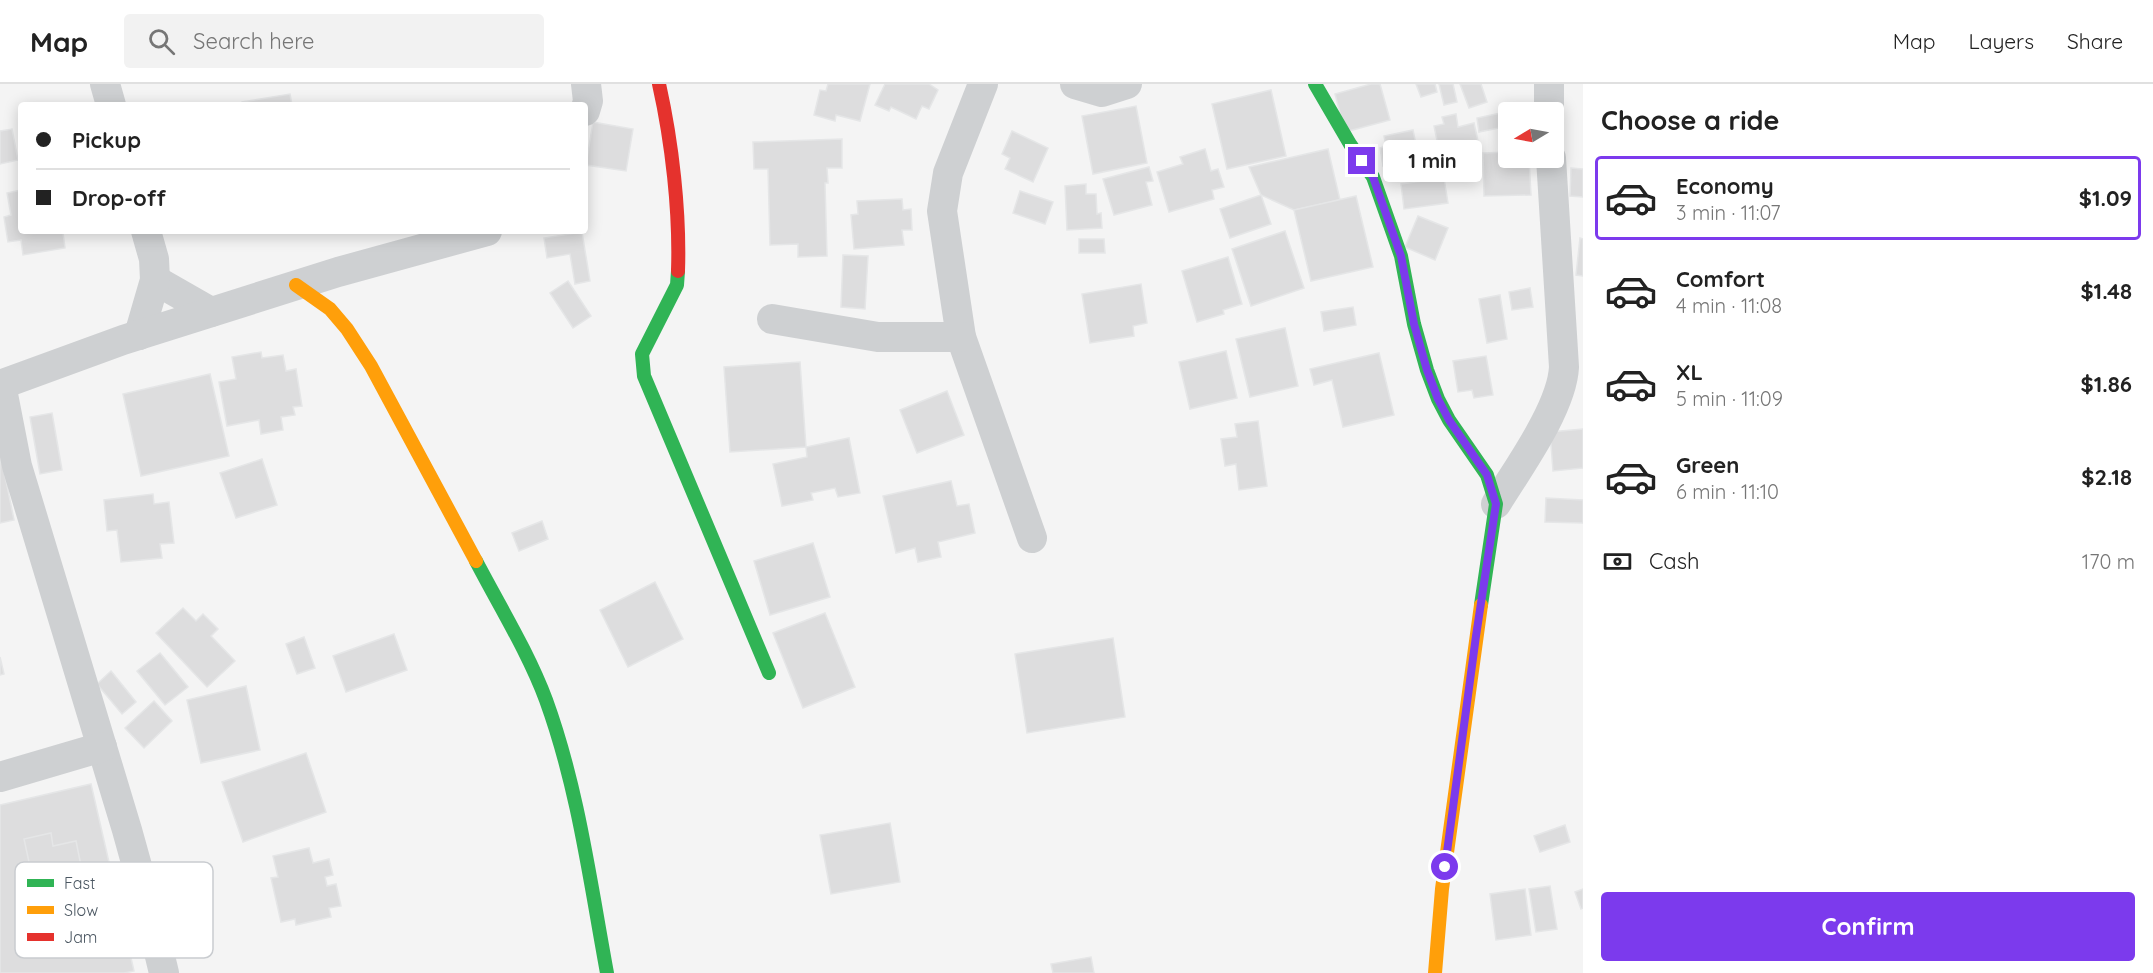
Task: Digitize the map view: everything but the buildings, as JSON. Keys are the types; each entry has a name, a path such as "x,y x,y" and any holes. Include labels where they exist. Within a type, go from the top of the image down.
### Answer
{"street":[{"path":"105,84 110,102"},
{"path":"586,84 587,102"},
{"path":"659,84 664,106 679,229 677,285 642,354 644,376 769,673"},
{"path":"983,84 948,174 942,211 961,337 1032,538"},
{"path":"1075,84 1102,92 1128,84"},
{"path":"1315,84 1350,144 1373,177 1401,256 1414,324 1427,370 1449,420 1487,475 1496,504"},
{"path":"1549,84 1549,102"},
{"path":"1435,973 1444,877 1496,504 1554,408 1564,382 1552,168"},
{"path":"140,335 155,280 154,259 147,234"},
{"path":"135,862 17,466 1,384 140,335 296,285 476,234"},
{"path":"155,280 211,312"},
{"path":"296,285 330,309 347,329 371,366 530,662 546,700 571,777 607,973"},
{"path":"772,319 878,337 961,337"},
{"path":"0,777 102,747"},
{"path":"160,958 164,973"}],"traffic: fast":[{"path":"1315,84 1350,144 1373,177 1401,256 1414,324 1438,399 1449,420 1487,475 1496,504 1481,605"},
{"path":"678,271 677,285 642,354 644,376 769,673"},
{"path":"476,561 531,664 557,733 575,801 607,973"}],"traffic: slow":[{"path":"296,285 330,309 347,329 371,366 476,561"},
{"path":"1435,973 1442,889 1481,605"}],"traffic: jam":[{"path":"659,84 674,177 678,225 678,271"}],"route":[{"path":"1362,161 1373,177 1401,256 1414,324 1438,399 1449,420 1487,475 1496,504 1445,867"}]}
